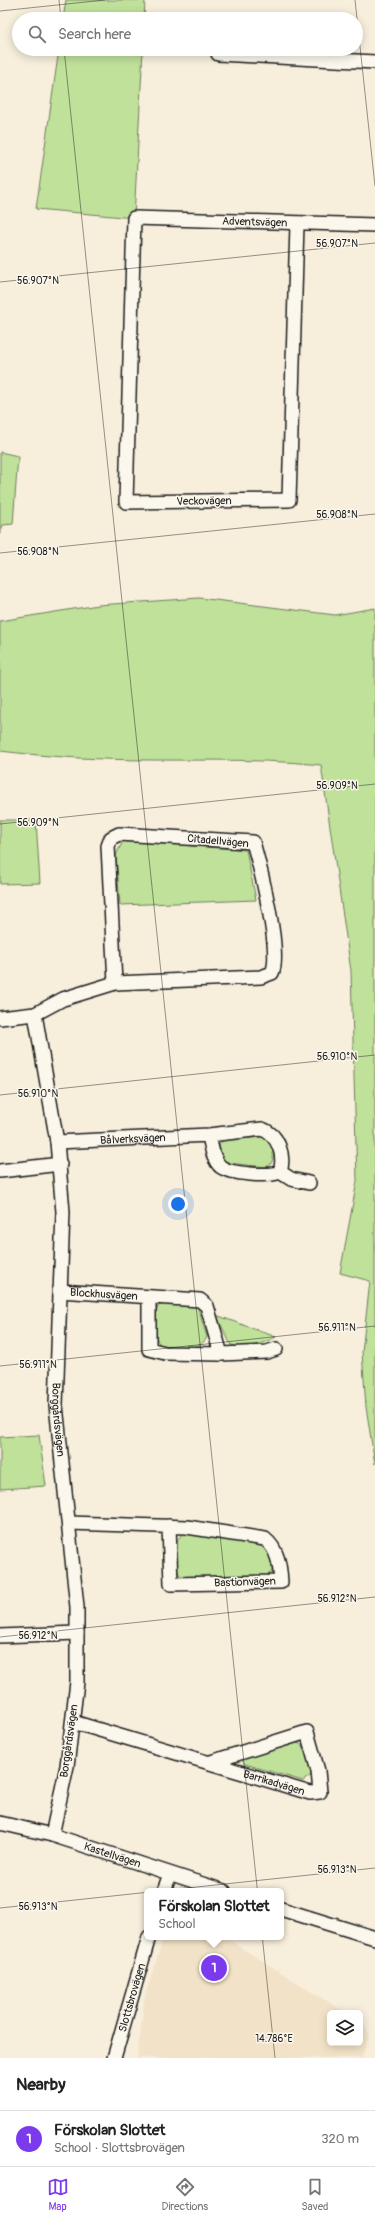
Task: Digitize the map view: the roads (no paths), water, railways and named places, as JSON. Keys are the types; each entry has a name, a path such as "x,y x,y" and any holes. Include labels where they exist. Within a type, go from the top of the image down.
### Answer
{"street":[{"path":"257,56 375,62"},
{"name":"Adventsvägen","path":"134,218 297,224 375,225"},
{"name":"Veckovägen","path":"134,218 126,502 290,500 297,224"},
{"name":"Citadellvägen","path":"35,1014 63,999 115,983 261,977 272,972 275,960 268,899 254,842 119,834 111,838 108,846 115,983"},
{"path":"0,1018 35,1014"},
{"name":"Borggårdsvägen","path":"35,1014 58,1142 60,1164 63,1212 56,1405 77,1607 77,1682 73,1722 67,1766 52,1835"},
{"name":"Bålverksvägen","path":"58,1142 209,1135 262,1129 270,1132 276,1138 282,1164 280,1172"},
{"path":"209,1135 216,1160 221,1167 230,1171 267,1175 280,1172 291,1179 309,1183"},
{"path":"0,1171 60,1164"},
{"name":"Blockhusvägen","path":"59,1290 150,1298 200,1300 207,1306 221,1354"},
{"name":"Blockhusvägen","path":"150,1298 149,1348 165,1353 221,1354 266,1352 276,1349"},
{"name":"Bastionvägen","path":"69,1523 169,1526 265,1539 272,1544 275,1552 280,1567 281,1582 171,1584 169,1526"},
{"path":"0,1636 77,1633"},
{"name":"Barrikadvägen","path":"73,1722 211,1762 310,1793 320,1792 321,1787 307,1732 211,1762"},
{"name":"Kastellvägen","path":"0,1823 52,1835 214,1888"},
{"path":"165,1888 170,1874"},
{"path":"284,1910 375,1938"},
{"name":"Slottsbrovägen","path":"114,2058 148,1940"}],"place":[{"name":"Förskolan Slottet","path":"214,1968"}]}
